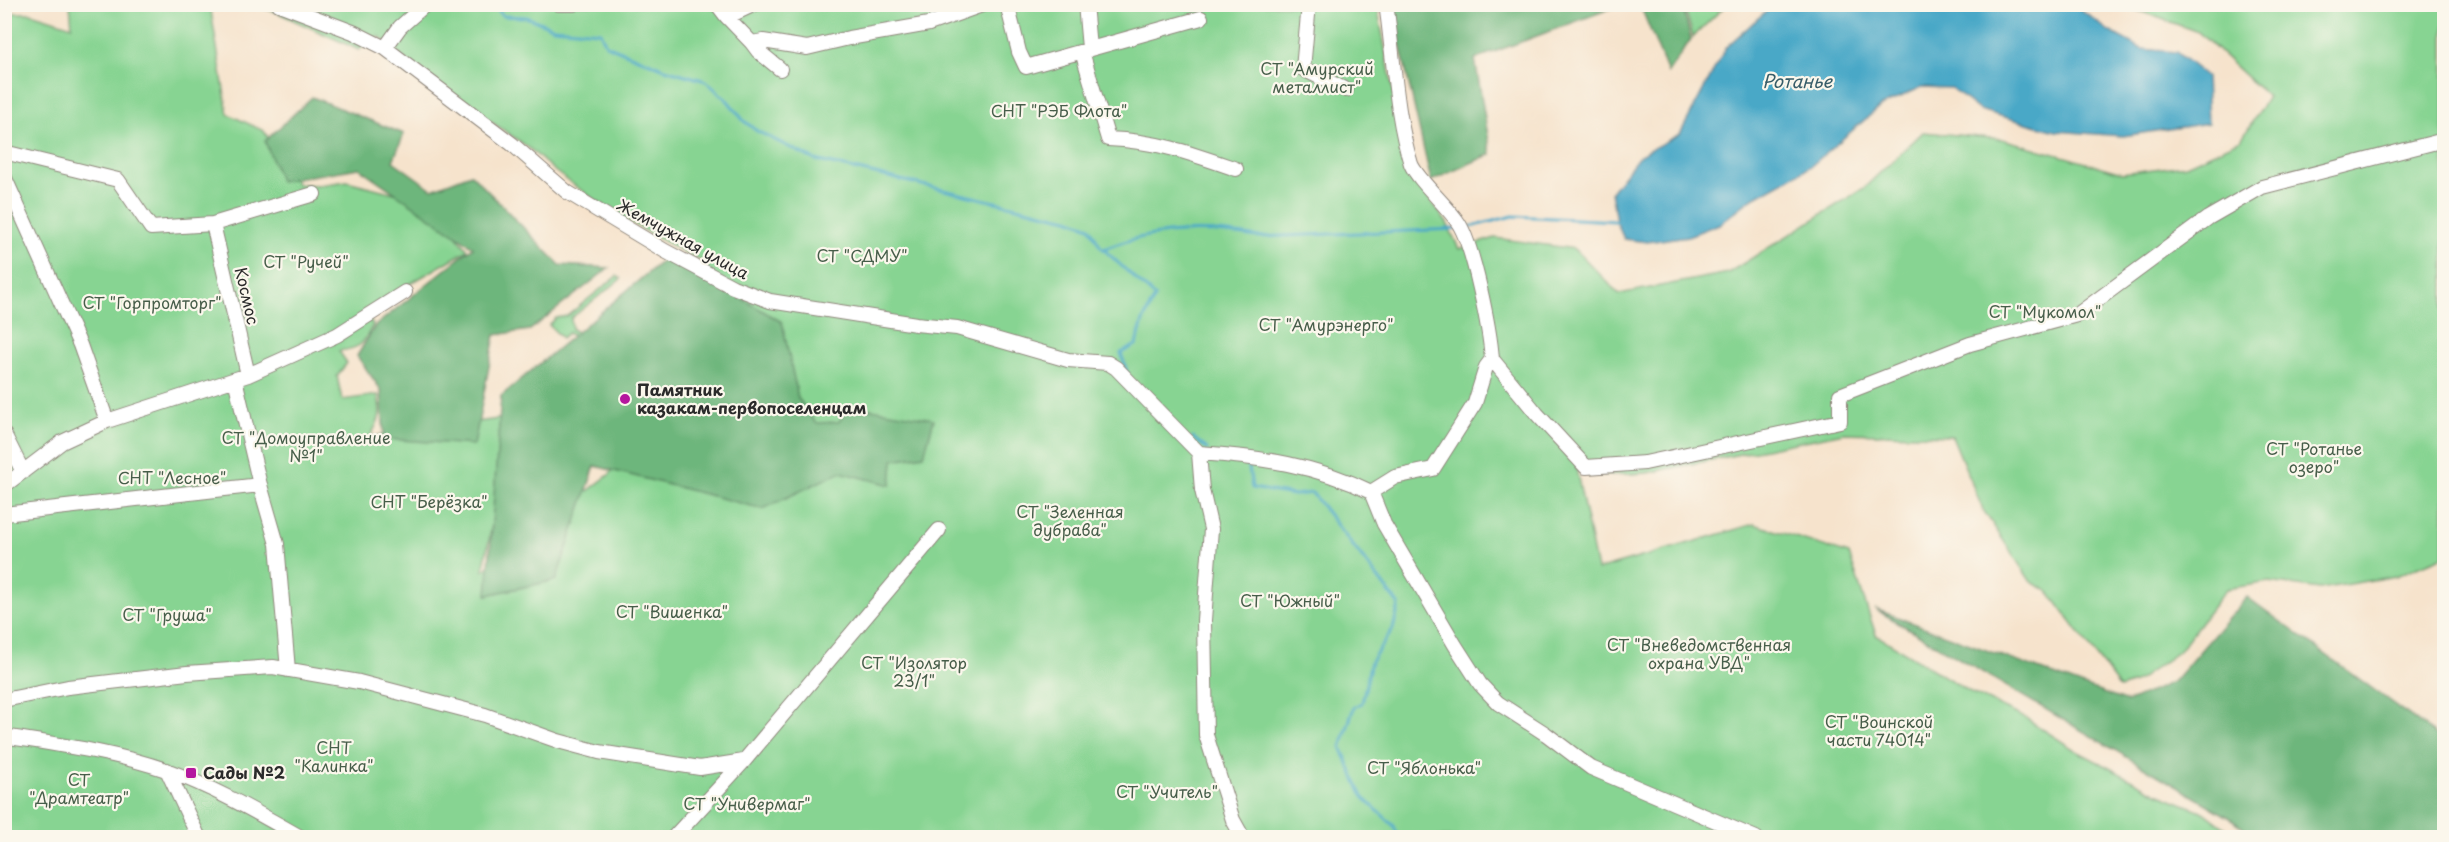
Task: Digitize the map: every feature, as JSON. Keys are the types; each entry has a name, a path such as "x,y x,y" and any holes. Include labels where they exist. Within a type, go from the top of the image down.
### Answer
{"street":[{"name":"Жемчужная улица","path":"279,4 352,32 385,48 512,144 567,192 665,251 732,287 770,301 916,324 957,328 1068,360 1108,363 1116,368 1199,453"},
{"path":"385,48 400,27 426,4"},
{"path":"559,4 573,4"},
{"path":"717,4 758,51 780,69"},
{"path":"726,17 755,4"},
{"path":"752,43 763,41 807,48 929,24 985,4"},
{"path":"1007,4 1019,52 1026,67 1201,18"},
{"path":"1085,4 1089,48 1083,55 1108,139 1143,141 1180,149 1236,169"},
{"path":"1309,4 1304,69 1346,90"},
{"path":"1386,4 1403,131 1412,167 1462,229 1478,282 1492,359 1537,414 1587,468 1645,463 1840,421 1840,395 1970,344 2077,315 2208,218 2262,186 2445,140"},
{"path":"4,152 118,180 151,228 213,224 314,194"},
{"path":"4,176 80,345 107,421"},
{"name":"Космос","path":"213,224 260,485 277,544 288,670"},
{"path":"4,486 62,442 107,421 242,377 337,335 405,292"},
{"path":"1371,492 1395,477 1433,469 1475,403 1486,368 1492,359"},
{"path":"4,435 23,472"},
{"path":"1242,837 1233,820 1206,735 1204,620 1211,529 1202,490 1199,453 1297,465 1330,473 1371,492 1384,524 1455,645 1480,684 1498,703 1546,734 1591,768 1756,837"},
{"path":"4,514 260,485"},
{"path":"673,837 744,761 939,530"},
{"path":"4,700 68,687 187,673 273,667 359,682 485,715 558,741 599,752 700,768 744,761"},
{"path":"4,736 104,753 167,770 239,803 302,837"},
{"path":"167,770 199,837"}],"green space":[{"path":"1684,4 1726,5 1693,37"},
{"path":"70,5 210,5 228,114 264,131 297,184 319,185 347,181 429,202 468,250 396,292 366,313 373,325 361,344 339,351 347,363 337,376 342,400 378,395 379,418 370,437 513,417 483,571 610,474 708,264 630,222 592,198 529,148 414,67 379,36 359,50 276,12 252,5 1377,5 1408,170 1447,223 1459,249 1495,238 1575,249 1619,294 1728,273 1864,188 1923,132 2002,139 2122,173 2186,165 2241,140 2268,97 2198,32 2134,9 2129,5 2444,5 2444,556 2396,576 2320,589 2269,582 2226,589 2178,652 2134,683 2120,688 2048,591 2031,582 1983,510 1952,436 1844,433 1647,473 1589,476 1576,468 1597,570 1754,524 1849,554 1876,635 1972,693 2027,719 2075,750 2159,794 2204,812 2237,837 5,838 5,13 31,13 72,26"},
{"path":"1391,5 1620,5 1475,59 1491,154 1431,181"},
{"path":"1640,5 1682,5 1691,39 1668,73"},
{"path":"312,97 404,134 393,161 432,189 471,174 560,265 609,268 530,330 495,335 474,445 384,439 381,390 357,356 375,326 473,247 359,168 280,181 265,141"},
{"path":"668,256 782,322 798,398 816,423 838,422 853,406 934,419 924,455 893,460 891,485 840,472 763,509 595,466 556,580 487,595 501,396"},
{"path":"617,276 621,279 571,318 572,329 627,363 622,366 568,333 562,338 549,325 556,318 567,316"},
{"path":"2247,597 2444,741 2444,837 2256,837 2232,819 1875,609 2127,702 2173,682"}],"water":[{"name":"Ротанье","path":"1773,5 2075,5 2109,31 2142,49 2176,52 2206,76 2208,123 2123,136 2056,131 1979,110 1951,88 1922,87 1881,106 1811,166 1750,200 1719,224 1688,236 1647,242 1624,239 1616,221 1611,192 1640,155 1680,134 1726,47"}],"waterway":[{"path":"494,4 503,16 526,17 554,28 600,32 606,45 665,69 706,81 728,101 744,121 757,131 815,160 1068,219 1090,227 1100,246 1155,297 1143,321 1136,345 1121,353 1127,372"},
{"path":"1466,228 1513,216 1616,221"},
{"path":"1104,249 1141,237 1180,232 1219,232 1258,237 1456,229"},
{"path":"1193,438 1207,449"},
{"path":"1248,461 1252,488 1294,495 1312,493 1399,605 1393,629 1371,661 1362,703 1354,707 1341,747 1363,797 1394,826 1399,838"}],"place":[{"name":"Памятник казакам-первопоселенцам","path":"625,399"},
{"name":"Сады №2","path":"191,773"}],"park label":[{"name":"СТ \"Амурский металлист\"","path":"1317,78"},
{"name":"СНТ \"РЭБ Флота\"","path":"1059,111"},
{"name":"СТ \"СДМУ\"","path":"862,256"},
{"name":"СТ \"Ручей\"","path":"306,262"},
{"name":"СТ \"Горпромторг\"","path":"152,303"},
{"name":"СТ \"Мукомол\"","path":"2045,312"},
{"name":"СТ \"Амурэнерго\"","path":"1326,325"},
{"name":"СТ \"Домоуправление №1\"","path":"306,447"},
{"name":"СТ \"Ротанье озеро\"","path":"2314,458"},
{"name":"СНТ \"Лесное\"","path":"172,478"},
{"name":"СНТ \"Берёзка\"","path":"429,502"},
{"name":"СТ \"Зеленная дубрава\"","path":"1070,521"},
{"name":"СТ \"Южный\"","path":"1290,601"},
{"name":"СТ \"Вишенка\"","path":"672,612"},
{"name":"СТ \"Груша\"","path":"167,615"},
{"name":"СТ \"Вневедомственная охрана УВД\"","path":"1699,654"},
{"name":"СТ \"Изолятор 23/1\"","path":"914,672"},
{"name":"СТ \"Воинской части 74014\"","path":"1879,731"},
{"name":"СНТ \"Калинка\"","path":"334,757"},
{"name":"СТ \"Яблонька\"","path":"1424,768"},
{"name":"СТ \"Драмтеатр\"","path":"79,789"},
{"name":"СТ \"Учитель\"","path":"1167,792"},
{"name":"СТ \"Универмаг\"","path":"747,804"}]}
